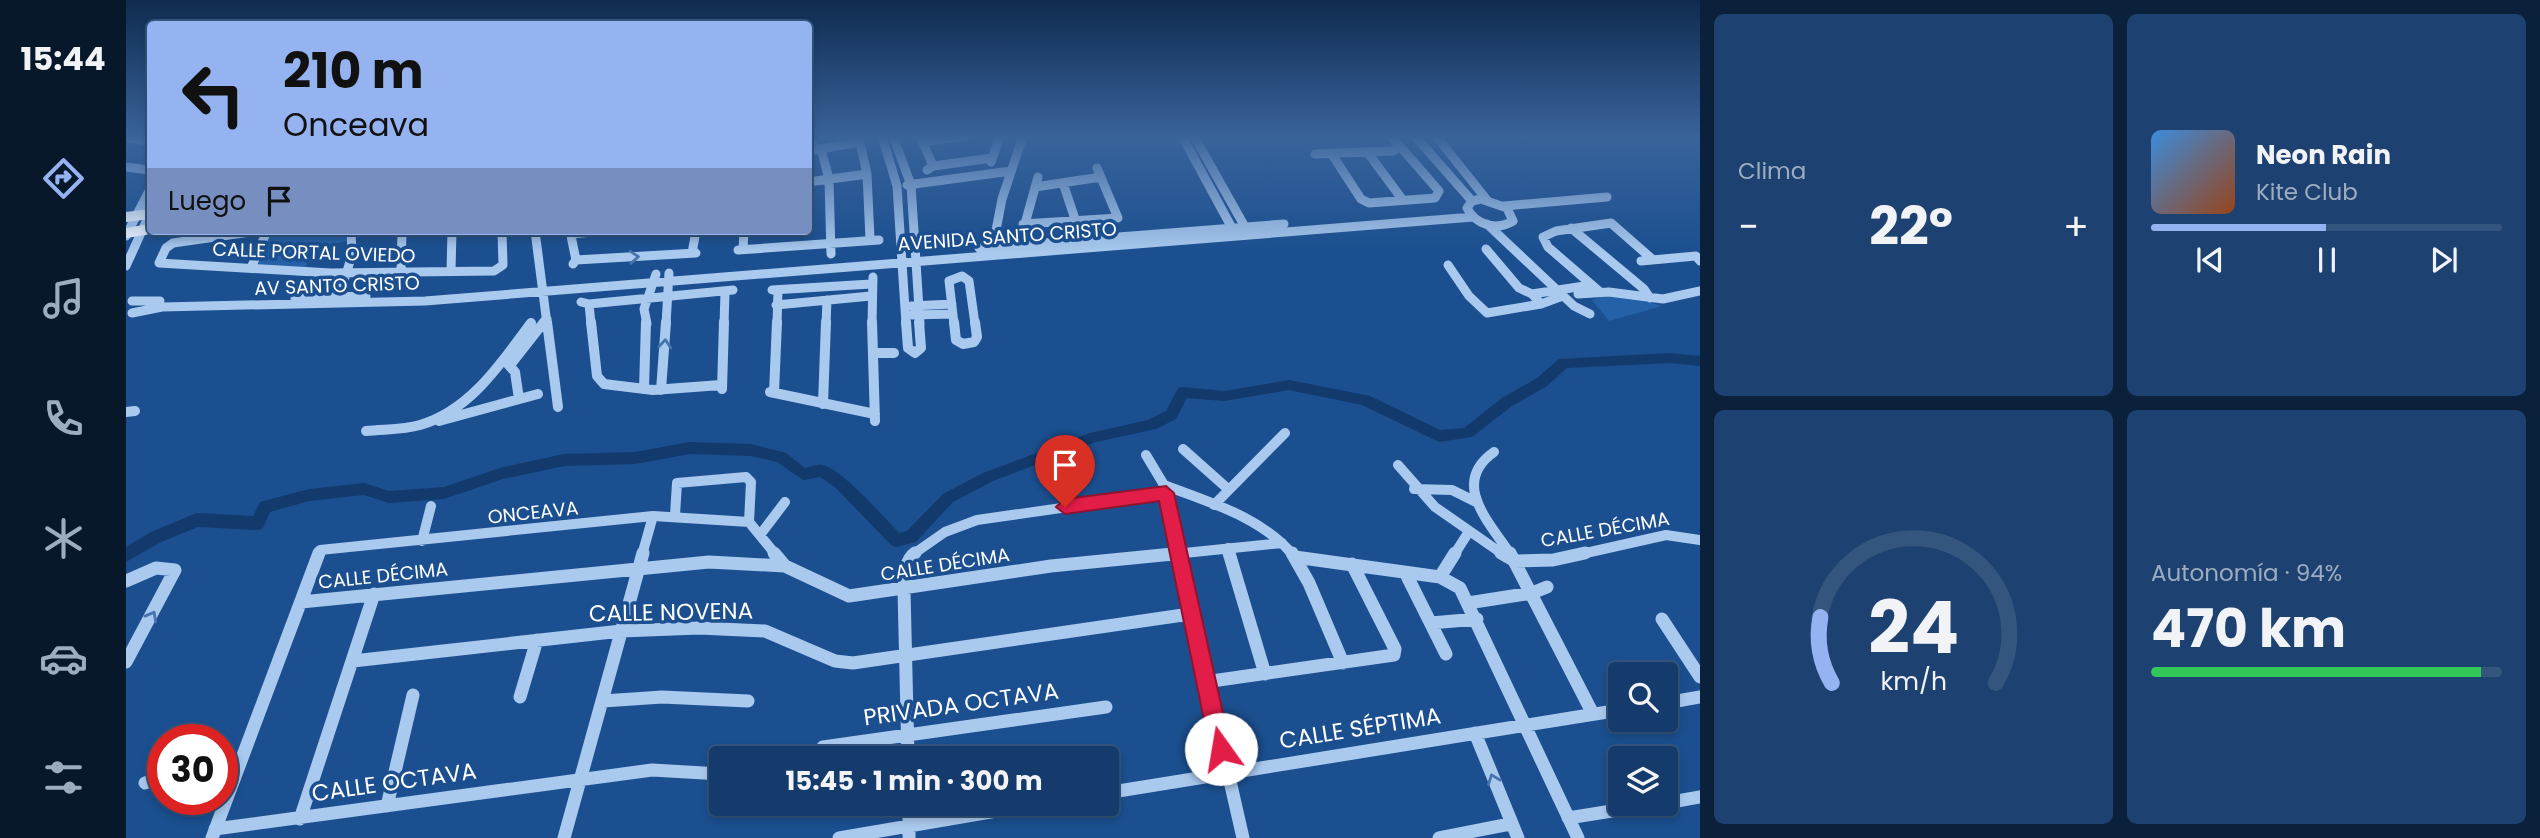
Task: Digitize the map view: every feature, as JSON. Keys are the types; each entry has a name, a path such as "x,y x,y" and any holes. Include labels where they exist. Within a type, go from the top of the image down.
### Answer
{"main road":[{"path":"127,234 147,221"}],"street":[{"path":"827,175 831,285"},
{"path":"812,181 859,175"},
{"path":"743,235 740,249 874,240 867,175"},
{"path":"894,175 897,186 908,348 915,353 921,348 911,185 907,175"},
{"path":"897,186 980,175"},
{"path":"992,251 1010,175"},
{"path":"1035,187 1063,183 1089,175"},
{"path":"1023,224 1118,218 1100,175"},
{"path":"1203,175 1232,228"},
{"path":"1216,175 1245,228"},
{"path":"1344,175 1361,199 1376,204 1402,199 1435,198 1439,191 1425,175"},
{"path":"1384,175 1402,199"},
{"path":"1450,175 1472,201"},
{"path":"1468,175 1487,200 1507,209 1610,200"},
{"path":"1021,238 1038,177"},
{"path":"1063,183 1077,245"},
{"path":"127,234 131,216 147,199"},
{"path":"1472,201 1487,200"},
{"path":"1472,201 1467,208 1471,214 1496,230 1564,293"},
{"path":"1507,209 1513,221 1501,230 1564,293"},
{"name":"AVENIDA SANTO CRISTO","path":"1077,245 1471,214"},
{"name":"AVENIDA SANTO CRISTO","path":"543,286 818,265 830,260 901,258 1067,246 1232,228 1471,214"},
{"path":"126,266 129,253 147,223"},
{"path":"1059,223 1067,246"},
{"path":"1595,289 1543,241 1549,232 1611,223 1652,259"},
{"path":"1487,224 1505,226"},
{"path":"1571,228 1644,289 1650,298"},
{"name":"CALLE PORTAL OVIEDO","path":"229,235 173,243 166,248 159,261 163,264 348,274 494,271 503,265 502,235"},
{"path":"251,268 265,235"},
{"path":"342,287 352,255 351,235"},
{"path":"401,273 402,235"},
{"path":"451,271 452,235"},
{"path":"536,235 558,407"},
{"path":"570,235 574,262 694,253 696,235"},
{"path":"783,245 784,235"},
{"path":"1486,249 1520,288 1537,299"},
{"path":"1641,261 1698,258"},
{"path":"818,265 818,286"},
{"path":"1448,265 1463,289 1487,313 1564,293 1595,289 1663,299 1700,291"},
{"path":"661,390 668,276"},
{"path":"644,389 648,332 644,309 650,299 655,277"},
{"path":"954,277 965,277 969,281 976,337 974,342 963,344 956,340 952,309 949,281 954,277"},
{"path":"872,281 875,418 772,392 776,305 774,290 831,285 872,281"},
{"name":"AV SANTO CRISTO","path":"129,300 452,293 543,286"},
{"name":"AV SANTO CRISTO","path":"128,317 162,307 425,300 543,286"},
{"path":"729,292 721,388 644,389 610,386 599,380 585,303 668,298 729,292"},
{"path":"776,305 871,296"},
{"path":"128,317 135,307 129,300"},
{"path":"823,404 827,300"},
{"path":"905,311 952,309"},
{"path":"424,424 459,405 507,363 547,319"},
{"path":"519,399 507,363 531,323"},
{"path":"873,353 894,353"},
{"path":"366,431 424,424 538,394"},
{"path":"1214,505 1285,433"},
{"path":"1183,449 1206,474 1228,489"},
{"path":"1494,452 1481,461 1473,476 1476,502 1515,561 1593,714"},
{"path":"1146,455 1165,489 1205,682 1243,838"},
{"path":"1398,464 1414,489 1468,533 1515,561"},
{"path":"675,515 677,483 746,477 751,482 749,522"},
{"path":"908,746 905,589 907,561 945,532 977,520 1165,489 1214,505 1254,524 1282,542 1296,557 1343,663"},
{"path":"1414,489 1452,490 1476,502"},
{"path":"760,535 785,502"},
{"path":"422,541 431,506"},
{"name":"ONCEAVA","path":"301,602 320,550 653,516 675,515 749,522"},
{"path":"564,838 653,516"},
{"name":"CALLE DÉCIMA","path":"749,522 785,566"},
{"path":"1440,577 1468,533"},
{"name":"CALLE DÉCIMA","path":"1515,561 1553,560 1666,536 1681,535 1700,540"},
{"name":"CALLE DÉCIMA","path":"301,602 709,562 785,566 849,596 1051,566 1282,542"},
{"path":"1228,548 1265,674"},
{"path":"1296,557 1440,577 1460,588 1578,838"},
{"path":"1205,682 1392,656 1395,649 1352,564"},
{"path":"126,580 149,570 173,569 175,573 126,663"},
{"path":"1406,574 1446,654"},
{"path":"1468,603 1532,593 1547,587"},
{"path":"300,819 374,594"},
{"path":"238,766 301,602"},
{"name":"CALLE NOVENA","path":"353,661 621,631 699,628 765,631 840,663 906,657 1190,614"},
{"path":"1662,619 1700,677"},
{"path":"1431,623 1477,620"},
{"path":"520,697 537,640"},
{"path":"387,806 413,695"},
{"path":"603,701 662,697 748,701"},
{"path":"1678,700 1700,697"},
{"name":"PRIVADA OCTAVA","path":"830,746 1106,707"},
{"name":"CALLE SÉPTIMA","path":"1119,791 1608,712"},
{"path":"1475,733 1518,838"},
{"path":"580,779 662,769 709,773"},
{"name":"CALLE OCTAVA","path":"214,834 580,779"},
{"path":"1678,801 1700,797"},
{"path":"1569,818 1608,812"},
{"path":"214,834 221,815"},
{"path":"839,838 909,832 983,816"},
{"path":"1439,838 1510,824"}],"shaded area":[{"path":"270,235 346,235 347,241 309,249 306,269 257,265"},
{"path":"1603,296 1639,299 1662,306 1609,321 1592,300"}],"waterway":[{"path":"126,555 156,537 197,520 258,523 265,507 309,495 364,489 389,497 444,493 503,473 564,460 635,458 690,448 751,450 781,457 803,474 822,471 840,483 896,540 911,537 948,498 988,477 1095,437 1151,425 1171,415 1183,392 1224,396 1289,385 1365,400 1439,436 1467,433 1507,402 1542,382 1564,363 1669,358 1700,361"}],"route":[{"path":"1065,507 1166,493 1221,749"}]}
